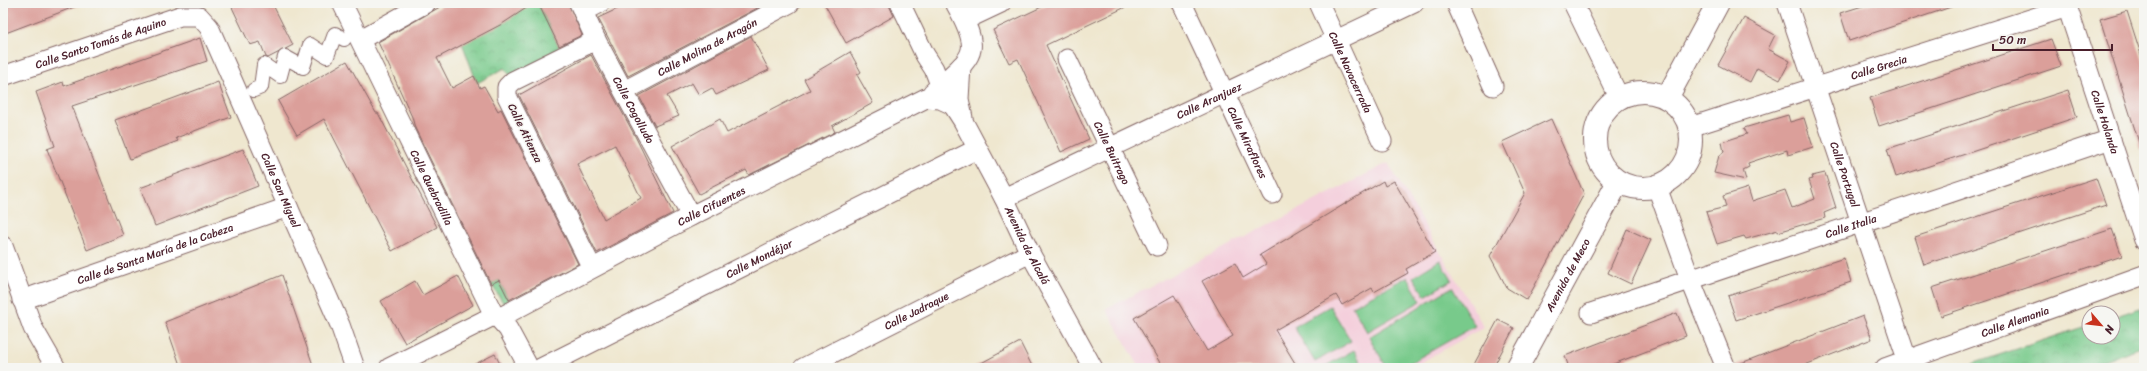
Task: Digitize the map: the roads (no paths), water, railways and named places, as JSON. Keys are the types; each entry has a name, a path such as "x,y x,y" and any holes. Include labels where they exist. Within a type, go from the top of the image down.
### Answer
{"street":[{"name":"Calle Quebradilla","path":"342,3 353,39 497,316 508,328 528,368"},
{"path":"257,89 264,65 280,76 285,57 303,67 310,45 327,56 335,34 353,39 426,3"},
{"path":"581,7 600,3"},
{"name":"Calle Molina de Aragón","path":"624,91 790,3"},
{"name":"Avenida de Alcalá","path":"900,3 925,55 951,104 963,121 1004,198 1030,253 1093,368"},
{"name":"Avenida de Alcalá","path":"955,3 972,36 972,46 966,62 958,69 959,99 963,121"},
{"path":"965,20 1001,3"},
{"name":"Calle Miraflores","path":"1182,3 1272,194"},
{"name":"Calle Navacerrada","path":"1319,3 1382,141"},
{"name":"Calle Aranjuez","path":"1004,198 1414,3"},
{"path":"1456,3 1492,86"},
{"path":"1573,3 1619,97"},
{"path":"1667,98 1718,3"},
{"name":"Calle Portugal","path":"1787,3 1909,364"},
{"name":"Calle Grecia","path":"1690,127 2067,5"},
{"name":"Calle Holanda","path":"2067,5 2144,240"},
{"name":"Calle Cogolludo","path":"581,7 596,40 691,216"},
{"name":"Calle Santo Tomás de Aquino","path":"3,76 180,16 199,16"},
{"name":"Calle San Miguel","path":"199,16 209,27 340,325 355,368"},
{"name":"Calle Atienza","path":"592,268 507,96 507,87 513,81 596,40"},
{"name":"Calle Buitrago","path":"1067,59 1111,147 1157,246"},
{"name":"Calle Cifuentes","path":"389,368 497,316 691,216 926,98 937,77 958,69"},
{"path":"1644,92 1667,98 1685,115 1690,127 1691,141 1686,157 1675,174 1657,186 1632,188 1618,182 1604,169 1598,155 1594,139 1598,123 1607,108 1619,97 1644,92"},
{"path":"926,98 940,99 951,104"},
{"name":"Calle Italia","path":"1591,313 2111,139"},
{"name":"Calle Mondéjar","path":"541,368 977,149"},
{"name":"Avenida de Meco","path":"1517,368 1618,182"},
{"path":"1657,186 1690,279 1726,368"},
{"name":"Calle de Santa María de la Cabeza","path":"22,300 288,207"},
{"path":"3,246 43,359 56,368"},
{"name":"Calle Jadraque","path":"803,368 1030,253"},
{"name":"Calle Alemania","path":"1885,368 1909,364 2144,276"}]}
